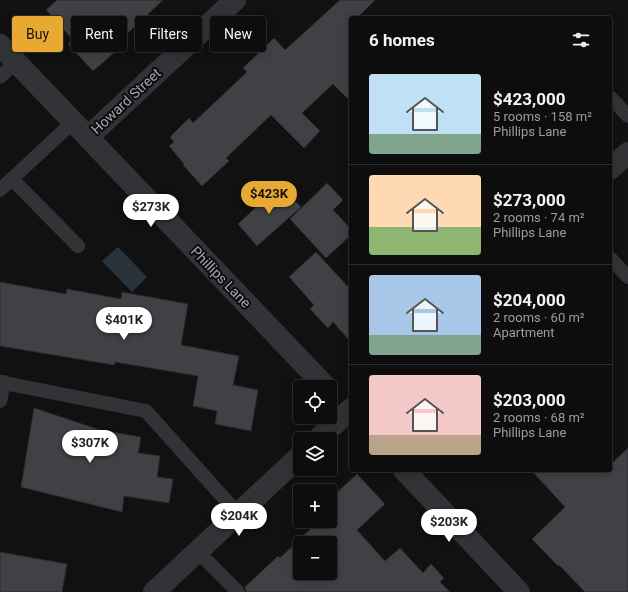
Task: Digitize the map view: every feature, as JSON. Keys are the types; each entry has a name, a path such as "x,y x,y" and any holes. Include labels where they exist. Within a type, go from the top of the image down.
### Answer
{"street":[{"name":"Howard Street","path":"80,129 235,0"},
{"name":"Phillips Lane","path":"0,46 319,380"},
{"path":"612,167 628,153"},
{"path":"337,398 349,410"},
{"path":"326,432 349,412"},
{"path":"154,592 293,463"},
{"path":"406,472 519,592"}],"lane":[{"path":"0,77 16,62"},
{"path":"612,99 628,116"},
{"path":"0,190 12,179 80,129"},
{"path":"12,179 78,246"},
{"path":"612,260 628,277"},
{"path":"0,401 2,382 146,411 238,514"},
{"path":"198,552 238,592"}],"shaded area":[{"path":"118,247 147,277 132,292 102,261"}],"building":[{"path":"57,0 163,0 146,16 135,16 135,26 127,34 127,16 71,16 71,38 63,29 63,16 51,16 46,10"},
{"path":"340,0 375,0 359,16 349,16 349,100 333,84 302,113 320,131 304,148 271,115 226,158 229,161 202,186 183,165 184,164 169,146 174,142 170,137 189,118 193,123 247,72 243,68 260,52 266,52 266,46 274,38 285,50"},
{"path":"75,52 115,52 93,71"},
{"path":"327,183 343,200 333,210 349,227 349,237 326,258 290,219"},
{"path":"280,185 301,207 257,246 238,224"},
{"path":"316,252 349,288 349,340 333,322 328,328 310,309 314,305 289,277"},
{"path":"0,282 66,294 67,289 121,299 122,292 188,304 181,345 239,356 233,385 258,390 251,431 215,424 217,411 193,406 198,376 115,362 114,365 0,346"},
{"path":"34,408 100,430 141,437 138,453 160,456 157,477 173,479 169,503 124,496 122,512 21,487"},
{"path":"628,448 628,592 585,592 532,539 565,507 533,472 612,472 612,463"},
{"path":"357,474 385,504 357,530 385,561 400,548 423,573 431,564 444,578 440,582 450,592 246,592 245,587 278,556 280,558 293,546 293,580 337,580 337,536 303,536 312,528 337,528 337,493"},
{"path":"0,552 67,564 62,592 0,592"}]}
